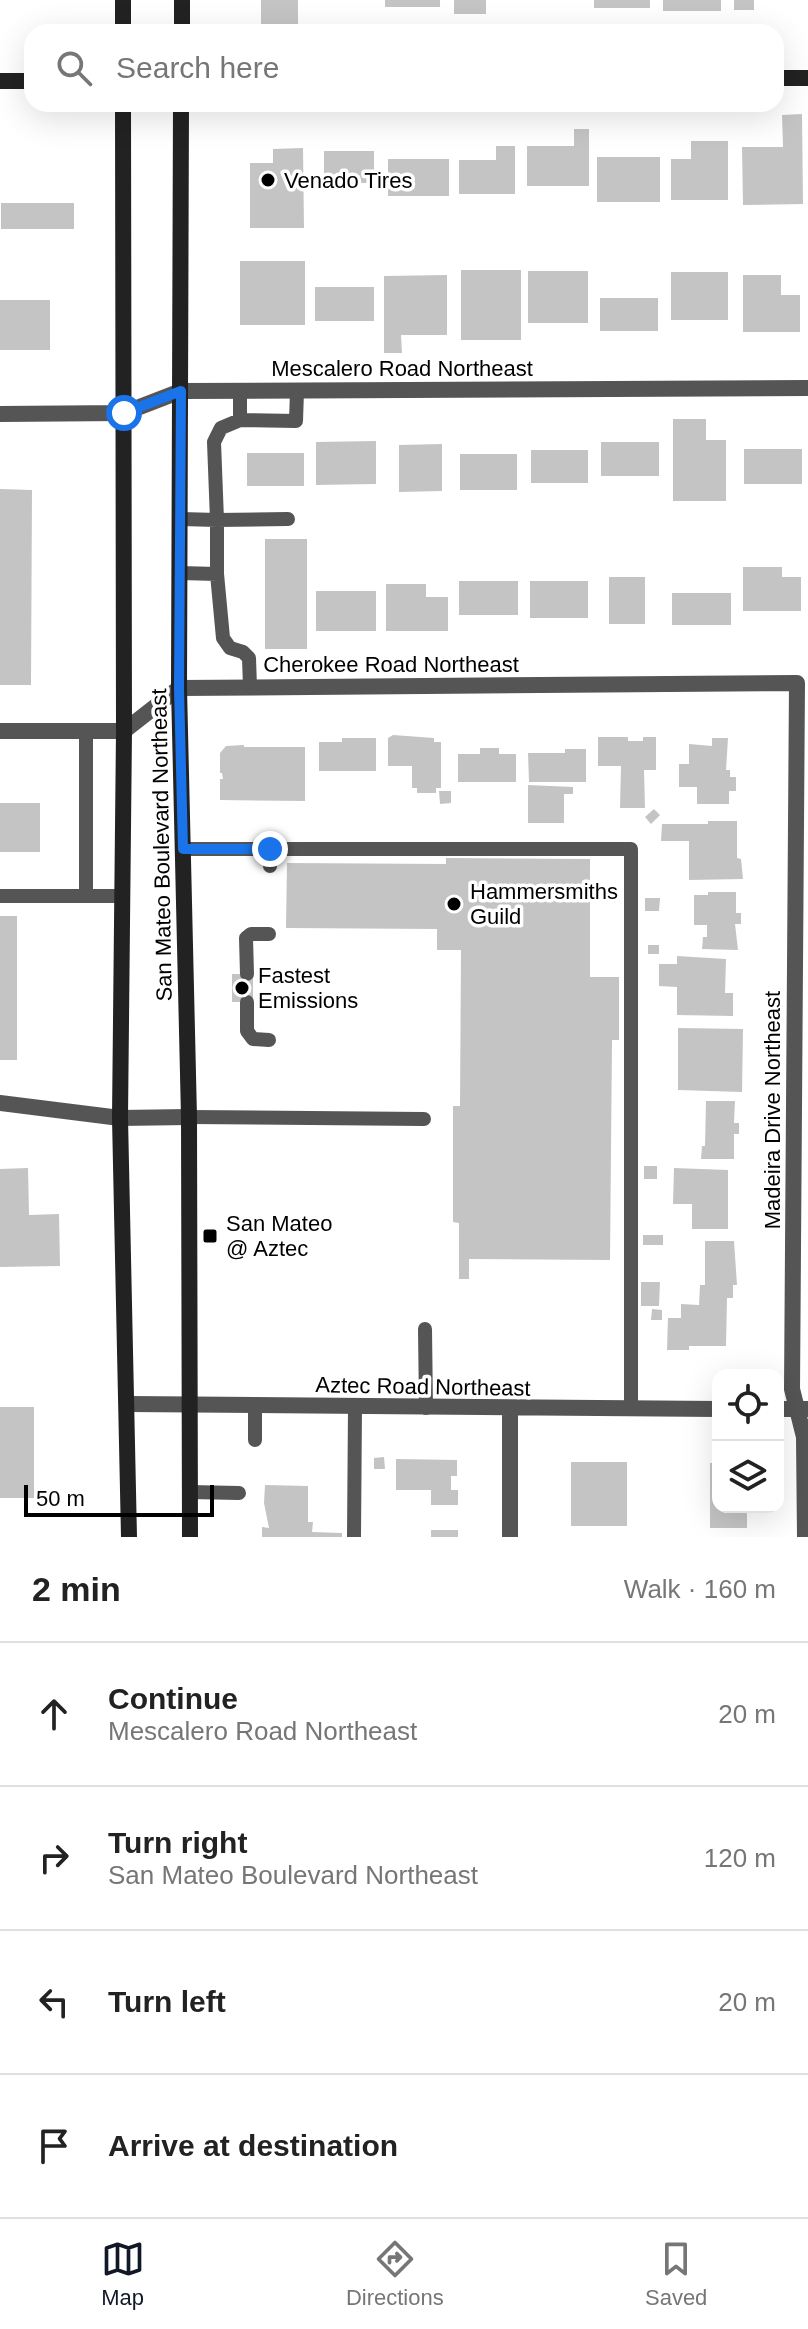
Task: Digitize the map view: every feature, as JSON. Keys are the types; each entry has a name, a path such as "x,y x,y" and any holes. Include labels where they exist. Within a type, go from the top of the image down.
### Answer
{"main road":[{"path":"123,0 123,24"},
{"path":"182,0 182,24"},
{"path":"784,78 808,78"},
{"path":"0,81 24,81"},
{"name":"San Mateo Boulevard Northeast","path":"123,112 124,731 120,1118 129,1537"},
{"name":"San Mateo Boulevard Northeast","path":"181,112 179,688 189,1117 190,1537"}],"street":[{"name":"Mescalero Road Northeast","path":"0,414 124,413 181,391 808,388"},
{"name":"Cherokee Road Northeast","path":"179,688 797,683"},
{"name":"Madeira Drive Northeast","path":"797,683 792,1389 803,1409 805,1537"},
{"path":"0,731 124,731 179,688"},
{"path":"0,1103 120,1118 189,1117"},
{"name":"Aztec Road Northeast","path":"128,1404 712,1409"},
{"path":"510,1409 510,1537"}],"lane":[{"path":"240,391 240,420"},
{"path":"250,687 249,658 243,652 230,648 223,638 217,574 214,442 221,428 240,420 296,421 297,391"},
{"path":"181,519 288,519"},
{"path":"180,573 217,574"},
{"path":"86,731 86,896"},
{"path":"183,849 631,849 623,1332 631,1409"},
{"path":"270,849 270,866"},
{"path":"0,896 122,896"},
{"path":"247,974 246,938 251,934 269,934"},
{"path":"247,1002 247,1031 253,1039 269,1040"},
{"path":"189,1117 424,1119"},
{"path":"425,1329 426,1408"},
{"path":"255,1406 255,1440"},
{"path":"354,1537 348,1468 355,1407"},
{"path":"189,1492 239,1493"}],"building":[{"path":"261,0 298,0 298,24 261,24"},
{"path":"385,0 440,0 440,7 385,7"},
{"path":"454,0 486,0 486,14 454,14"},
{"path":"594,0 650,0 650,8 594,8"},
{"path":"663,0 721,0 721,11 663,11"},
{"path":"734,0 754,0 754,10 734,10"},
{"path":"802,114 803,204 743,205 742,147 783,147 782,115"},
{"path":"574,129 589,129 589,186 527,186 527,146 574,146"},
{"path":"691,141 728,141 728,200 671,200 671,159 691,159"},
{"path":"496,146 515,146 515,194 459,194 459,160 496,160"},
{"path":"303,148 304,228 250,228 250,163 273,163 273,149"},
{"path":"324,151 374,151 374,183 324,183"},
{"path":"597,157 660,157 660,202 597,202"},
{"path":"388,159 449,159 449,196 388,196"},
{"path":"1,203 74,203 74,229 1,229"},
{"path":"240,261 305,261 305,325 240,325"},
{"path":"461,270 521,270 521,340 461,340"},
{"path":"528,271 588,271 588,323 528,323"},
{"path":"671,272 728,272 728,320 671,320"},
{"path":"447,275 447,335 401,335 402,353 384,353 384,276"},
{"path":"743,275 781,275 781,295 800,295 800,332 743,332"},
{"path":"315,287 374,287 374,321 315,321"},
{"path":"600,298 658,298 658,331 600,331"},
{"path":"0,300 50,300 50,350 0,350"},
{"path":"673,419 706,419 706,440 726,440 726,501 673,501"},
{"path":"376,441 376,484 316,485 316,442"},
{"path":"601,442 659,442 659,476 601,476"},
{"path":"442,444 442,491 399,492 399,445"},
{"path":"744,449 802,449 802,484 744,484"},
{"path":"531,450 588,450 588,483 531,483"},
{"path":"247,453 304,453 304,486 247,486"},
{"path":"460,454 517,454 517,490 460,490"},
{"path":"0,489 32,490 31,685 0,685"},
{"path":"265,539 307,539 307,649 265,649"},
{"path":"743,567 782,567 782,577 801,577 801,611 743,611"},
{"path":"609,577 645,577 645,624 609,624"},
{"path":"459,581 518,581 518,615 459,615"},
{"path":"530,581 588,581 588,618 530,618"},
{"path":"386,584 426,584 426,597 448,597 448,631 386,631"},
{"path":"316,591 376,591 376,631 316,631"},
{"path":"672,593 731,593 731,625 672,625"},
{"path":"393,735 434,738 434,742 441,742 441,788 436,788 436,793 417,793 417,788 412,788 412,766 388,766 388,738"},
{"path":"598,737 628,737 628,741 643,741 643,737 656,737 656,770 644,770 645,808 620,808 621,766 598,766"},
{"path":"342,738 376,738 376,771 319,771 319,742 342,742"},
{"path":"712,738 728,738 726,770 730,770 730,777 736,777 736,791 729,791 729,804 697,804 697,787 679,787 679,764 689,764 689,744 712,746"},
{"path":"226,746 305,747 305,801 220,800 220,779 223,779 220,753"},
{"path":"480,748 499,748 499,754 516,754 516,782 458,782 458,754 480,754"},
{"path":"565,749 586,749 586,782 529,782 528,753 565,753"},
{"path":"528,785 573,787 573,794 564,794 564,823 528,823"},
{"path":"439,791 451,791 451,803 440,804"},
{"path":"0,803 40,803 40,852 0,852"},
{"path":"654,809 660,815 651,824 645,817"},
{"path":"708,821 737,821 737,858 741,859 743,879 689,880 689,841 661,841 662,824 708,824"},
{"path":"446,858 590,859 590,977 619,977 619,1040 612,1040 610,1260 469,1259 469,1279 459,1279 459,1223 453,1222 453,1106 460,1106 461,950 437,950 437,929 286,928 287,863 446,864"},
{"path":"708,892 736,892 736,913 741,913 741,924 735,924 738,950 702,949 703,937 707,937 707,925 694,925 694,895 708,895"},
{"path":"645,898 660,898 659,911 645,911"},
{"path":"0,916 17,916 17,1060 0,1060"},
{"path":"648,945 659,945 659,954 648,954"},
{"path":"677,956 726,959 725,993 733,993 733,1016 677,1015 677,987 659,986 659,964 677,964"},
{"name":"Fastest Emissions","path":"232,974 253,974 253,1002 232,1002"},
{"path":"678,1028 743,1029 742,1092 678,1090"},
{"path":"706,1101 735,1101 734,1123 739,1123 739,1134 734,1134 734,1159 701,1159 702,1146 705,1146"},
{"path":"644,1166 657,1166 657,1179 644,1179"},
{"path":"28,1168 29,1215 59,1214 60,1266 0,1267 0,1169"},
{"path":"674,1168 728,1170 728,1229 692,1229 692,1204 673,1204"},
{"path":"643,1235 663,1235 663,1245 643,1245"},
{"path":"705,1241 734,1241 737,1285 733,1285 733,1298 727,1298 726,1346 689,1346 689,1350 667,1350 668,1318 681,1318 681,1304 699,1305 700,1285 705,1285"},
{"path":"641,1282 660,1282 659,1306 641,1306"},
{"path":"652,1309 662,1310 662,1320 651,1320"},
{"path":"0,1407 34,1407 34,1498 0,1498"},
{"path":"384,1457 385,1469 374,1469 374,1458"},
{"path":"396,1459 457,1460 457,1476 451,1476 451,1490 458,1490 458,1505 431,1505 431,1490 396,1490"},
{"path":"571,1462 627,1462 627,1526 571,1526"},
{"path":"712,1463 712,1513 747,1513 747,1528 710,1528"},
{"path":"265,1485 308,1486 308,1522 313,1522 312,1532 342,1533 342,1537 262,1537 262,1527 269,1528 264,1503"},
{"path":"431,1530 458,1530 458,1537 431,1537"}],"place":[{"name":"Venado Tires","path":"268,180"},
{"name":"Hammersmiths Guild","path":"454,904"},
{"name":"Fastest Emissions","path":"242,988"},
{"name":"San Mateo @ Aztec","path":"210,1236"}],"route":[{"path":"124,413 181,391 179,688 183,849 270,849"}]}
